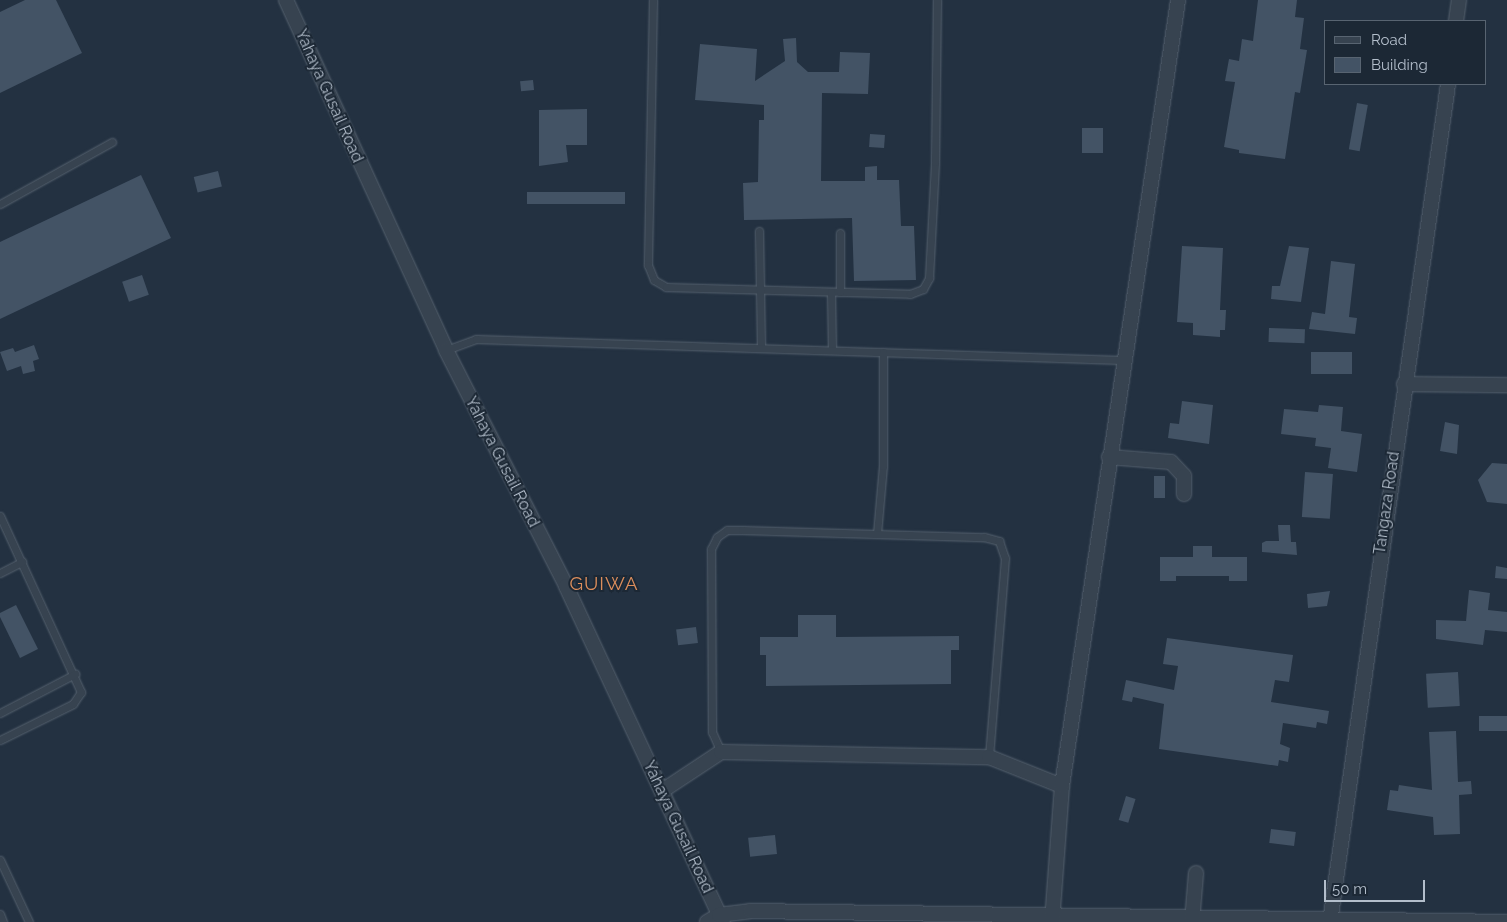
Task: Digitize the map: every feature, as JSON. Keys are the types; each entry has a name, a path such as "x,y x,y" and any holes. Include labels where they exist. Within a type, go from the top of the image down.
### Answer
{"street":[{"name":"Yahaya Gusail Road","path":"286,0 446,350 566,586 662,791 716,920"},
{"path":"1051,918 1062,786 1122,360 1148,213 1178,0"},
{"path":"1456,20 1458,0"},
{"name":"Tangaza Road","path":"1330,921 1404,384 1448,85"},
{"path":"1404,384 1507,385"},
{"path":"1109,457 1171,462 1184,476 1184,494"},
{"path":"662,791 721,752 990,757 1062,786"},
{"path":"1192,920 1196,873"},
{"path":"716,920 750,911 1176,921 1507,922"}],"lane":[{"path":"653,0 650,275 666,287 914,293 928,282 935,162 937,0"},
{"path":"0,204 112,142"},
{"path":"759,231 760,348"},
{"path":"840,233 840,292"},
{"path":"832,292 832,350"},
{"path":"446,350 476,339 1122,360"},
{"path":"877,534 883,466 884,352"},
{"path":"0,516 75,674 81,692 73,704 0,740"},
{"path":"721,752 712,732 711,549 718,537 727,530 742,530 984,537 999,541 1003,549 990,757"},
{"path":"0,573 22,562"},
{"path":"0,713 75,674"},
{"path":"0,860 30,922"},
{"path":"0,914 4,922"}],"building":[{"path":"25,0 56,0 82,53 0,93 0,12"},
{"path":"1258,0 1297,0 1295,17 1304,18 1300,49 1307,50 1300,93 1295,92 1285,159 1239,153 1239,150 1224,147 1235,82 1225,81 1229,59 1239,61 1242,39 1253,41"},
{"path":"796,38 797,62 808,72 839,72 840,52 870,53 868,94 822,93 821,181 865,181 865,167 877,166 877,180 899,180 901,226 914,226 916,280 854,281 852,218 744,220 743,183 758,182 759,120 764,120 764,105 695,100 700,44 757,49 755,81 785,61 783,39"},
{"path":"533,80 534,90 521,91 520,81"},
{"path":"1357,103 1368,105 1360,151 1349,149"},
{"path":"587,109 587,145 566,145 568,162 539,166 539,110"},
{"path":"1082,128 1103,128 1103,153 1082,153"},
{"path":"870,134 885,135 884,148 869,147"},
{"path":"218,171 222,187 198,193 194,177"},
{"path":"141,175 171,238 0,319 0,242"},
{"path":"527,192 625,192 625,204 527,204"},
{"path":"1182,246 1223,248 1220,310 1226,310 1225,330 1220,330 1220,337 1193,335 1193,323 1177,322"},
{"path":"1289,246 1309,248 1301,302 1271,299 1272,286 1280,286"},
{"path":"1331,261 1355,264 1349,317 1357,318 1355,334 1309,329 1312,312 1325,314"},
{"path":"142,275 149,295 129,302 122,282"},
{"path":"1269,328 1305,329 1304,343 1269,342"},
{"path":"34,345 39,359 33,361 35,371 23,374 21,366 7,371 0,352 13,348 15,352"},
{"path":"1311,352 1352,352 1352,374 1311,374"},
{"path":"1182,401 1213,405 1209,444 1168,438 1170,423 1179,424"},
{"path":"1319,405 1343,407 1341,431 1362,434 1357,472 1328,468 1331,448 1315,446 1316,438 1281,434 1284,409 1318,412"},
{"path":"1445,422 1459,425 1457,454 1440,451"},
{"path":"1492,463 1507,464 1507,504 1487,502 1478,480"},
{"path":"1305,472 1333,474 1330,519 1302,517"},
{"path":"1154,476 1165,476 1165,498 1154,498"},
{"path":"1278,525 1290,525 1291,542 1296,542 1297,555 1262,552 1262,543 1266,541 1279,541"},
{"path":"1193,546 1212,546 1212,557 1247,557 1247,581 1229,581 1229,576 1176,576 1176,581 1160,581 1160,557 1193,557"},
{"path":"1496,566 1507,568 1507,579 1495,578"},
{"path":"1469,590 1490,593 1488,610 1507,612 1507,632 1485,630 1483,645 1436,639 1436,620 1466,621"},
{"path":"1330,591 1327,606 1308,608 1307,594"},
{"path":"16,605 38,649 20,658 0,617 0,613"},
{"path":"798,615 836,615 836,637 959,636 959,650 951,650 951,684 766,686 766,655 760,655 760,637 798,637"},
{"path":"696,627 698,643 678,645 676,629"},
{"path":"1167,638 1293,655 1289,682 1275,680 1271,702 1329,711 1327,724 1317,722 1316,728 1283,723 1280,744 1290,748 1288,762 1279,760 1278,766 1159,749 1164,704 1133,697 1132,702 1122,700 1126,680 1174,690 1178,666 1163,664"},
{"path":"1458,672 1460,706 1428,708 1426,674"},
{"path":"1479,716 1507,716 1507,731 1479,731"},
{"path":"1456,731 1458,782 1471,781 1472,794 1459,795 1460,834 1434,835 1433,817 1387,810 1390,790 1398,791 1399,785 1432,790 1429,732"},
{"path":"1126,796 1136,799 1128,823 1119,820"},
{"path":"1271,829 1296,832 1294,846 1269,843"},
{"path":"775,835 777,854 750,857 748,838"}],"district":[{"name":"GUIWA","path":"604,584"}]}
